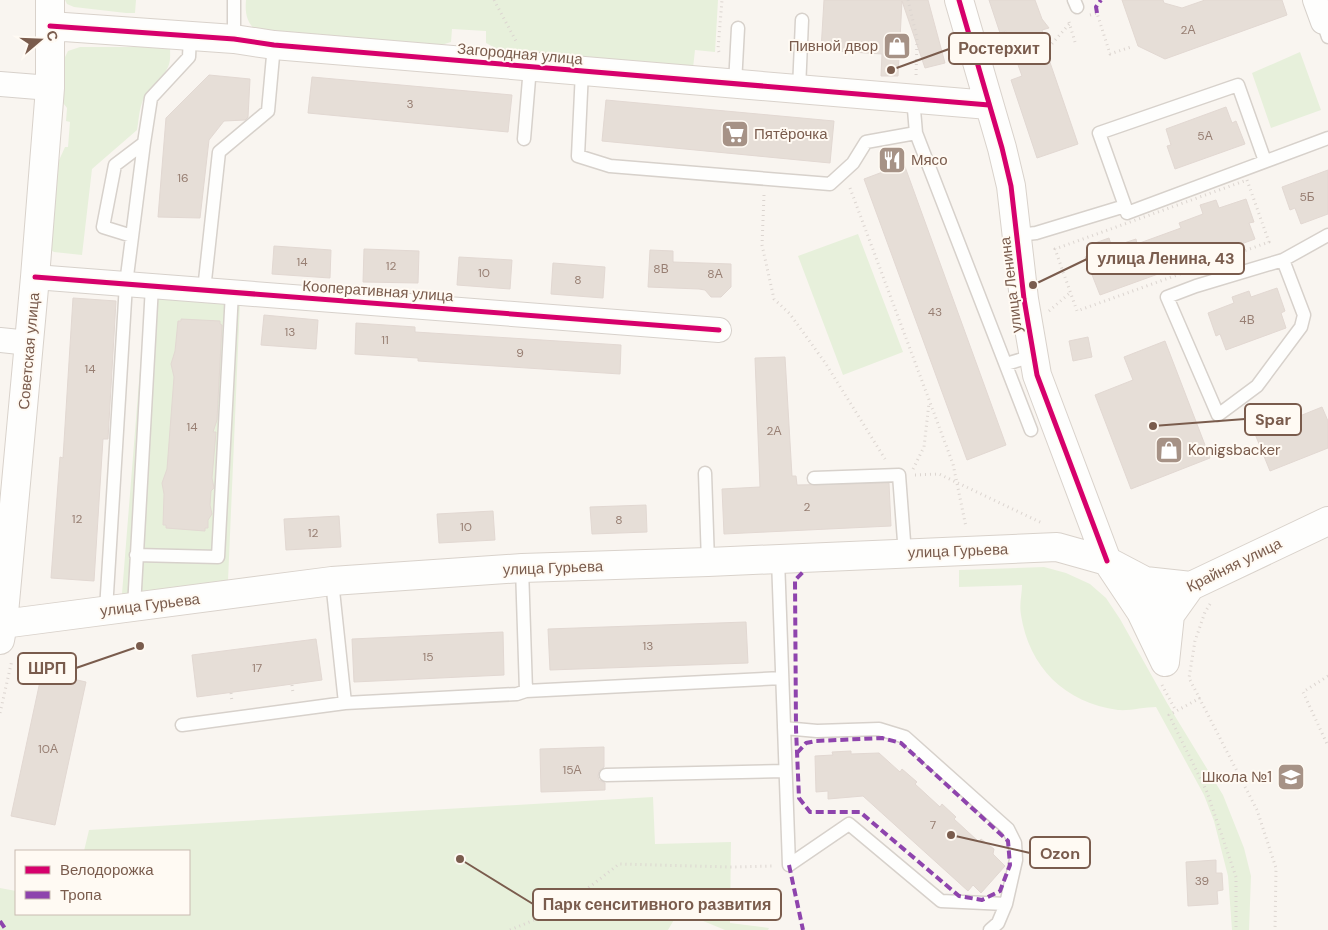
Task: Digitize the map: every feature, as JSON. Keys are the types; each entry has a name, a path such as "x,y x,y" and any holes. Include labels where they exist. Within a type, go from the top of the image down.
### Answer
{"street":[{"name":"улица Ленина","path":"958,0 1002,148 1011,186 1024,299 1037,375 1107,561 1140,612 1165,662 1170,614 1190,586"},
{"name":"Загородная улица","path":"50,13 190,36 274,45 525,59 582,71 798,89 915,90 989,105"},
{"name":"Советская улица","path":"4,636 36,277 50,88 50,13"},
{"path":"0,84 50,88"},
{"name":"Кооперативная улица","path":"36,277 719,330"},
{"path":"0,340 30,342"},
{"name":"Крайняя улица","path":"1140,612 1190,586 1328,521"},
{"name":"улица Гурьева","path":"4,636 106,610 332,581 522,568 1057,547 1107,561 1145,581 1190,586"}],"lane":[{"path":"234,0 234,40"},
{"path":"798,89 802,20"},
{"path":"735,84 738,28"},
{"path":"106,610 126,284 144,142 151,98 189,57 190,36"},
{"path":"204,290 219,152 268,111 274,45"},
{"path":"524,139 525,59"},
{"path":"582,71 578,156 610,166 830,184 853,163 866,142 916,134"},
{"path":"1265,161 1238,86 1099,133 1127,212 1328,138"},
{"path":"915,90 916,134 1031,430"},
{"path":"132,236 102,227 115,165 144,142"},
{"path":"1018,235 1036,232 1125,206"},
{"path":"1283,260 1304,315 1300,328 1257,386 1218,415 1167,297 1196,286 1283,260 1328,235"},
{"path":"134,607 152,286"},
{"path":"136,555 218,557 232,292"},
{"path":"1006,364 1033,356"},
{"path":"705,473 708,562"},
{"path":"814,478 899,475 904,541"},
{"path":"778,559 789,865"},
{"path":"522,568 526,690"},
{"path":"332,581 345,703"},
{"path":"182,725 345,703 517,694 526,690 782,678"},
{"path":"784,728 817,731 879,729 905,737 1008,830 1015,843 1016,860 1006,904 998,923 990,930"},
{"path":"606,775 785,772"},
{"path":"789,865 850,824 941,901 1006,904"}],"path":[{"path":"494,0 525,59"},
{"path":"908,0 917,38 915,90"},
{"path":"1088,15 1096,13 1110,54 1131,47"},
{"path":"998,64 1049,47 1072,20"},
{"path":"844,171 953,464 966,530"},
{"path":"764,178 762,245 774,298 790,314 826,364 895,475"},
{"path":"1247,180 1269,242 1077,311 1071,292 1055,249 1247,180"},
{"path":"1044,315 1071,292"},
{"path":"929,402 924,447 910,476 939,474 1043,524"},
{"path":"1214,598 1205,612 1198,634 1189,678 1257,810 1276,868 1275,930"},
{"path":"0,713 4,636"},
{"path":"1328,676 1302,692 1328,746"},
{"path":"1200,698 1169,715 1207,792 1236,877 1236,930"},
{"path":"510,930 561,909 619,864 789,865"}],"green space":[{"path":"65,0 136,0 135,13 74,7 67,4"},
{"path":"246,0 718,0 715,52 695,50 693,68 501,51 486,43 486,31 452,29 451,42 438,46 256,31 247,17"},
{"path":"80,47 170,47 169,65 144,98 137,130 92,169 82,255 54,252 49,249 56,167 65,147 68,147 70,122 66,121 67,108 60,99 63,61 68,51"},
{"path":"1300,52 1321,110 1271,128 1252,73"},
{"path":"858,234 903,352 843,375 798,256"},
{"path":"146,294 240,302 228,581 122,594"},
{"path":"1044,567 1066,573 1090,584 1106,598 1223,795 1244,848 1251,876 1249,930 1232,930 1228,876 1214,821 1204,795 1156,707 1118,710 1082,700 1066,691 1041,666 1032,651 1025,634 1020,611 1022,585 959,587 959,570"},
{"path":"653,797 655,844 731,842 730,923 769,928 768,930 725,930 679,911 668,930 0,930 0,888 15,891 15,915 190,915 190,850 84,850 89,830"}],"building":[{"path":"824,0 928,0 945,63 925,68 902,1 898,76 881,76 882,54 821,50"},
{"path":"989,0 1035,0 1042,19 1049,28 1042,30 1047,44 1044,45 1078,144 1037,158 1011,80 1022,76 1006,31 1000,33"},
{"path":"1122,0 1163,0 1164,3 1182,8 1205,0 1282,0 1287,15 1165,59 1138,46"},
{"path":"209,75 250,79 248,117 245,120 224,121 209,140 200,218 158,217 166,118"},
{"path":"312,77 512,95 508,132 308,113"},
{"path":"606,100 834,121 830,163 602,141"},
{"path":"1226,107 1232,123 1236,121 1245,144 1175,169 1167,146 1171,145 1166,129"},
{"path":"904,164 1006,445 967,460 864,179"},
{"path":"1328,170 1328,214 1301,224 1295,208 1290,210 1282,187"},
{"path":"1246,199 1254,222 1249,223 1255,239 1100,295 1085,257 1096,253 1092,244 1109,238 1112,247 1136,239 1137,244 1181,228 1179,223 1203,214 1200,205 1216,200 1219,208"},
{"path":"274,246 331,250 330,278 272,274"},
{"path":"364,249 419,251 418,283 363,282"},
{"path":"650,250 673,251 673,262 731,264 731,287 721,297 711,297 705,290 699,289 648,287"},
{"path":"459,257 512,260 510,289 457,285"},
{"path":"553,263 605,267 603,298 551,294"},
{"path":"1277,288 1285,311 1281,313 1286,328 1226,350 1220,334 1216,336 1208,313 1234,303 1232,297 1249,291 1251,297"},
{"path":"73,298 116,301 108,439 103,439 94,581 51,578 60,457 63,458"},
{"path":"264,315 318,320 316,349 261,345"},
{"path":"181,319 220,321 222,325 217,420 213,432 216,432 212,478 214,488 211,491 210,505 212,514 208,520 208,528 205,528 205,531 166,528 166,525 163,525 164,494 162,483 167,469 174,377 171,364 175,351 178,321 181,321"},
{"path":"356,323 415,327 415,332 621,345 620,374 418,361 418,358 355,354"},
{"path":"1088,337 1092,357 1073,361 1069,341"},
{"path":"1165,341 1210,458 1131,489 1095,395 1133,380 1124,357"},
{"path":"785,357 792,476 796,476 797,485 889,483 891,526 724,534 722,489 760,487 755,358"},
{"path":"1322,407 1328,421 1328,448 1270,471 1255,434"},
{"path":"646,505 647,532 592,534 590,507"},
{"path":"493,511 495,540 439,543 437,514"},
{"path":"339,516 341,547 286,550 284,519"},
{"path":"746,622 748,663 550,670 548,629"},
{"path":"503,632 504,675 354,682 352,639"},
{"path":"316,639 322,680 197,697 192,655"},
{"path":"42,672 86,682 55,825 11,816"},
{"path":"604,747 604,767 599,771 598,776 599,780 605,783 605,790 541,792 540,749"},
{"path":"851,751 851,754 879,753 900,772 902,769 917,782 915,784 940,807 942,804 956,817 954,819 979,842 981,839 994,849 993,854 1005,866 981,893 973,885 968,891 863,796 828,799 828,791 816,792 815,756 833,755 832,752"},
{"path":"1216,860 1216,873 1222,873 1223,890 1217,891 1218,904 1188,906 1186,862"}],"marked path":[{"path":"1097,13 1096,7 1101,0"},
{"path":"797,753 806,743 816,741 882,738 901,743 1008,841 1010,865 1000,891 982,900 959,896 860,812 810,812 799,798 796,729 795,580 805,570"},
{"path":"789,865 803,930"},
{"path":"0,921 6,930"}],"cycle path":[{"path":"959,0 1002,148 1011,186 1024,299 1037,375 1107,561"},
{"path":"50,26 234,39 274,45 989,105"},
{"path":"35,277 719,330"}],"place":[{"name":"Пивной двор","path":"897,46"},
{"name":"Ростерхит","path":"891,70"},
{"name":"Пятёрочка","path":"735,134"},
{"name":"Мясо","path":"892,160"},
{"name":"улица Ленина, 43","path":"1033,285"},
{"name":"Spar","path":"1153,426"},
{"name":"Konigsbacker","path":"1169,450"},
{"name":"ШРП","path":"140,646"},
{"name":"Школа №1","path":"1291,777"},
{"name":"Ozon","path":"951,835"},
{"name":"Парк сенситивного развития","path":"460,859"}]}
